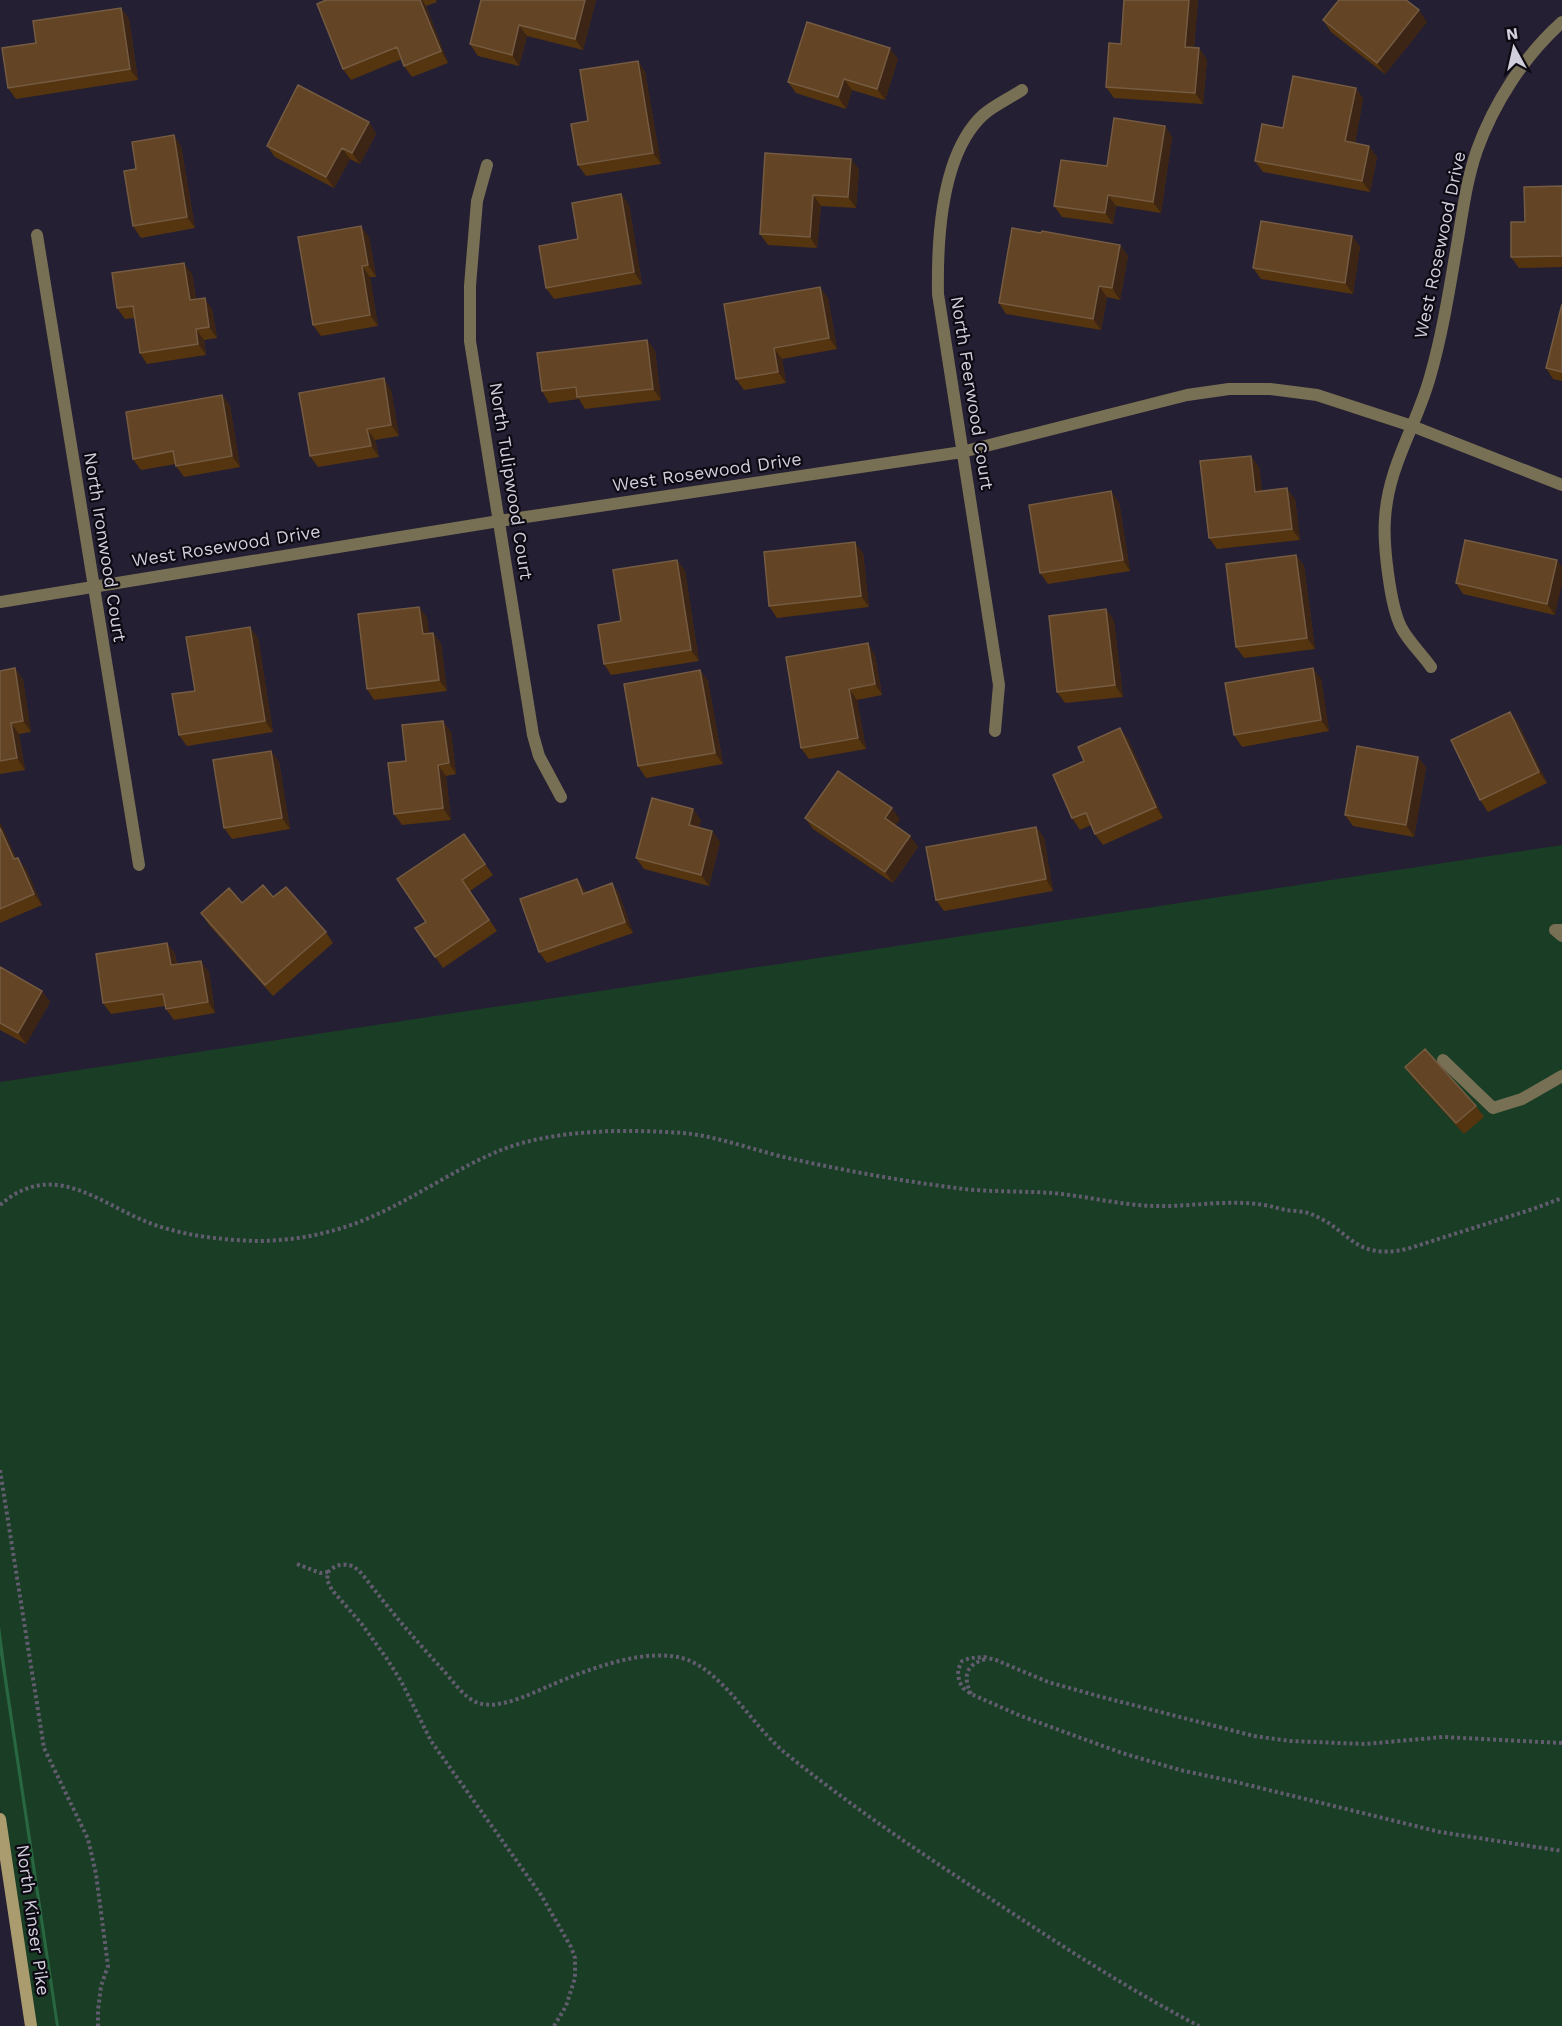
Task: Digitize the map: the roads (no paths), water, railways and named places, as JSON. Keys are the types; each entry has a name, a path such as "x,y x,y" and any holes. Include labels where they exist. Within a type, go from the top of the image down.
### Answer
{"street":[{"name":"West Rosewood Drive","path":"1412,426 1430,378 1443,323 1466,194 1478,150 1500,102 1521,67 1545,37 1562,22"},
{"name":"North Feerwood Court","path":"996,731 999,685 938,294 937,253 943,203 958,150 970,129 985,113 1022,90"},
{"name":"North Tulipwood Court","path":"487,165 477,201 470,286 470,341 533,735 539,756 561,797"},
{"name":"North Ironwood Court","path":"37,235 139,865"},
{"name":"West Rosewood Drive","path":"0,602 499,521 962,452 1187,396 1229,389 1270,388 1317,395 1412,426 1562,485"},
{"path":"1412,426 1398,457 1388,491 1385,543 1394,607 1401,628 1431,667"},
{"path":"1562,930 1555,930 1562,936"},
{"path":"1443,1060 1493,1108 1522,1099 1562,1076"},
{"name":"North Kinser Pike","path":"0,1819 31,2026"}]}
